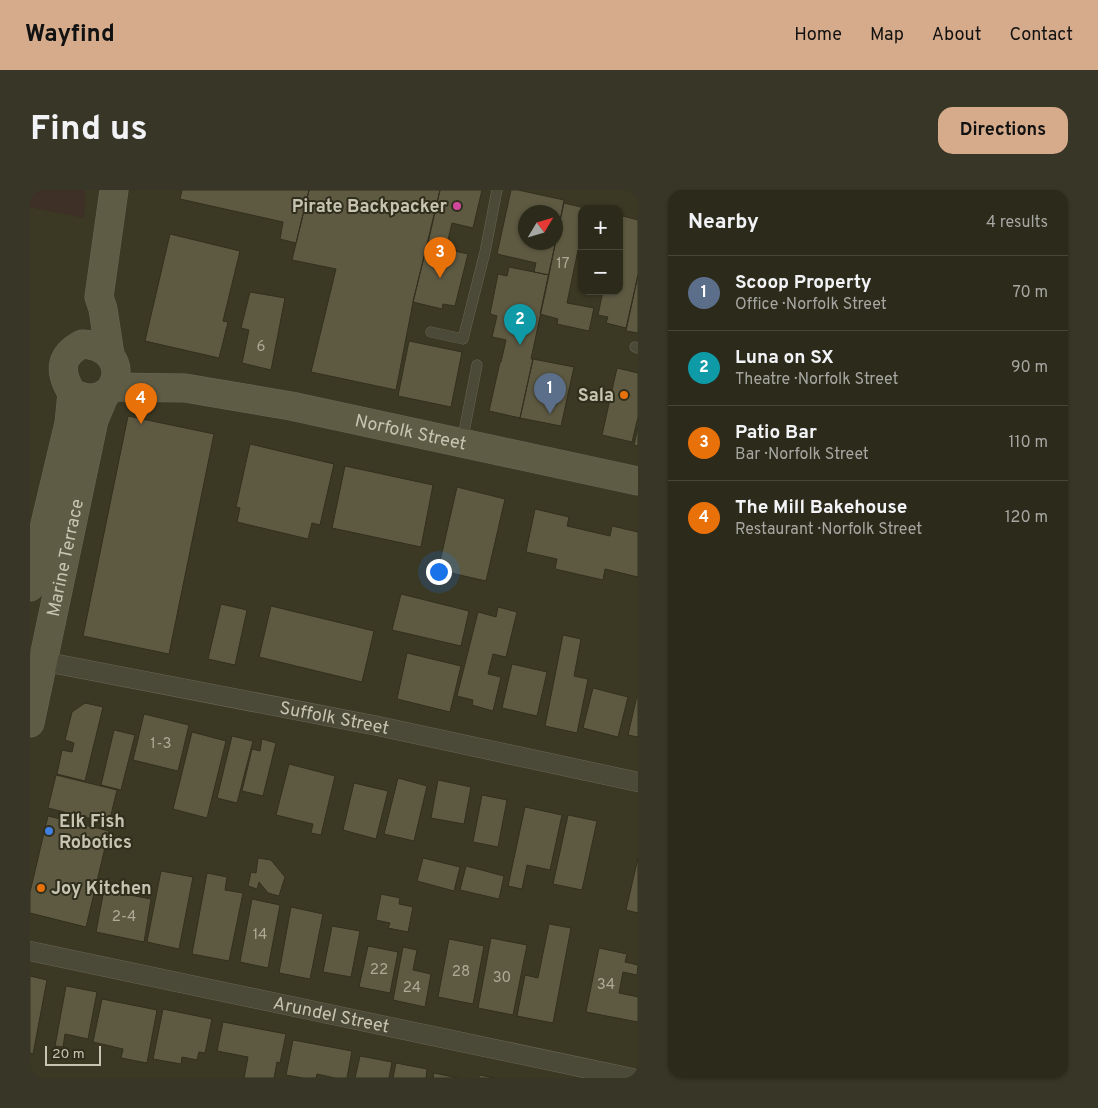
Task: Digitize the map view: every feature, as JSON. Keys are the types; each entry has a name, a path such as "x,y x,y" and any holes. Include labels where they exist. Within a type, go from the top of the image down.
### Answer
{"street":[{"name":"Marine Terrace","path":"30,723 37,660 94,420 116,379 117,370 112,357 99,297 114,190"},
{"name":"Marine Terrace","path":"30,587 69,423 72,393 63,374 63,365 67,356 82,344 89,305 99,297"},
{"path":"82,344 102,348 112,357"},
{"name":"Norfolk Street","path":"112,357 121,359 185,388"},
{"name":"Norfolk Street","path":"109,390 185,388 291,406 638,481"},
{"path":"72,393 89,399 109,390"},
{"name":"Suffolk Street","path":"37,660 378,726 638,782"},
{"name":"Arundel Street","path":"30,951 632,1078"}],"lane":[{"path":"431,332 464,339 498,190"},
{"path":"462,442 477,365"}],"shaded area":[{"path":"30,190 85,190 84,218 30,207"}],"building":[{"path":"182,190 309,190 296,243 280,239 283,222 180,199"},
{"path":"309,190 440,190 413,302 396,390 311,372 336,269 292,260"},
{"name":"Pirate Backpacker","path":"440,190 482,190 473,228 452,223 446,248 428,243"},
{"path":"511,190 564,200 563,205 518,205 518,250 554,250 549,275 534,272 536,263 497,254"},
{"path":"564,203 578,206 578,250 567,303 594,308 589,331 557,324 558,319 540,314 554,250 563,250"},
{"path":"623,216 638,220 638,275 626,328 606,323 608,317 598,315 602,295 623,295"},
{"path":"170,234 240,251 223,321 228,322 219,358 145,341"},
{"path":"427,245 468,254 455,306 443,304 442,309 413,302"},
{"path":"509,267 549,275 520,418 489,411 506,340 492,337 497,316 490,314 498,274 507,276"},
{"path":"638,275 638,333 626,331"},
{"path":"250,292 285,298 271,370 242,363 249,330 241,328"},
{"path":"409,341 462,352 451,407 398,396"},
{"path":"533,359 574,367 561,426 520,418"},
{"name":"Sala","path":"617,368 638,373 638,417 632,442 602,435"},
{"path":"128,416 214,434 169,654 83,636"},
{"path":"638,427 638,446 634,445"},
{"path":"250,444 334,464 320,525 312,523 308,539 237,522 240,508 236,507"},
{"path":"345,466 433,485 421,547 332,528"},
{"path":"457,487 505,499 486,581 438,570"},
{"path":"535,509 569,517 567,526 610,536 612,526 638,532 638,577 605,569 603,580 555,569 557,559 526,552"},
{"path":"401,594 469,611 461,646 392,630"},
{"path":"221,604 247,610 235,665 208,659"},
{"path":"271,606 374,631 362,682 259,657"},
{"path":"498,607 517,612 506,657 493,654 488,674 501,677 493,711 472,705 473,700 457,696 478,612 496,617"},
{"path":"563,635 581,639 574,676 588,679 577,733 545,726"},
{"path":"407,653 461,666 450,712 397,699"},
{"path":"512,664 547,672 537,716 502,708"},
{"path":"593,688 628,697 618,737 583,728"},
{"path":"638,697 638,737 628,735"},
{"path":"85,703 103,707 85,781 57,774 62,750 72,752 74,743 65,740 72,712"},
{"path":"144,714 189,725 178,771 133,760"},
{"path":"114,730 135,735 121,790 101,785"},
{"path":"192,732 226,741 207,818 173,809"},
{"path":"232,736 253,741 237,803 217,798"},
{"path":"262,739 276,743 263,796 242,791 252,749 260,751"},
{"path":"289,764 335,776 321,835 311,833 313,824 276,815"},
{"path":"56,775 117,790 109,823 48,808"},
{"path":"398,778 427,786 414,841 384,834"},
{"path":"438,780 471,787 464,824 431,818"},
{"path":"354,783 388,791 376,839 343,830"},
{"path":"482,795 507,800 498,847 473,842"},
{"path":"525,807 562,815 550,870 527,865 522,889 508,886"},
{"path":"568,815 597,821 582,890 553,884"},
{"path":"48,816 109,831 86,927 30,913 30,892"},
{"path":"258,858 271,860 285,877 279,896 268,893 259,882 257,889 248,886 251,872 256,873"},
{"path":"423,858 460,867 454,891 417,881"},
{"path":"638,858 638,913 626,910"},
{"path":"466,866 504,876 499,899 460,890"},
{"path":"161,871 193,877 179,949 147,942"},
{"path":"207,873 227,877 225,890 243,893 229,961 192,954"},
{"path":"104,890 151,899 144,942 96,932"},
{"path":"381,894 400,898 399,904 413,907 408,932 388,928 390,923 376,920"},
{"path":"252,899 280,905 268,968 240,962"},
{"path":"291,907 323,914 310,979 279,973"},
{"path":"549,924 571,928 553,1023 517,1016 525,975 538,978"},
{"path":"332,926 360,931 351,977 323,972"},
{"path":"491,938 527,945 513,1015 478,1008"},
{"path":"449,939 484,946 473,1004 438,997"},
{"path":"368,946 398,952 390,993 359,987"},
{"path":"403,947 417,950 413,970 431,974 425,1007 393,1000"},
{"path":"599,948 627,954 625,962 638,965 637,975 623,972 619,993 638,997 638,1022 586,1012"},
{"path":"30,976 47,980 33,1054 30,1053"},
{"path":"66,986 97,992 88,1039 65,1034 63,1047 55,1046"},
{"path":"102,999 157,1010 147,1063 121,1058 123,1049 93,1042"},
{"path":"163,1009 212,1019 205,1053 199,1052 197,1060 182,1057 181,1064 153,1059"},
{"path":"223,1022 286,1034 280,1063 277,1062 274,1078 244,1078 248,1057 217,1051"},
{"path":"293,1040 352,1051 347,1078 335,1078 317,1074 316,1078 286,1075"},
{"path":"360,1056 392,1062 389,1078 355,1078"},
{"path":"396,1063 427,1069 426,1078 393,1078"},
{"path":"434,1073 458,1078 433,1078"},
{"path":"479,1075 495,1078 479,1078"}],"place":[{"name":"Pirate Backpacker","path":"457,206"},
{"name":"Patio Bar","path":"440,278"},
{"name":"Luna on SX","path":"520,345"},
{"name":"Sala","path":"624,395"},
{"name":"Scoop Property","path":"550,414"},
{"name":"The Mill Bakehouse","path":"141,424"},
{"name":"Elk Fish Robotics","path":"49,831"},
{"name":"Joy Kitchen","path":"41,888"}]}
